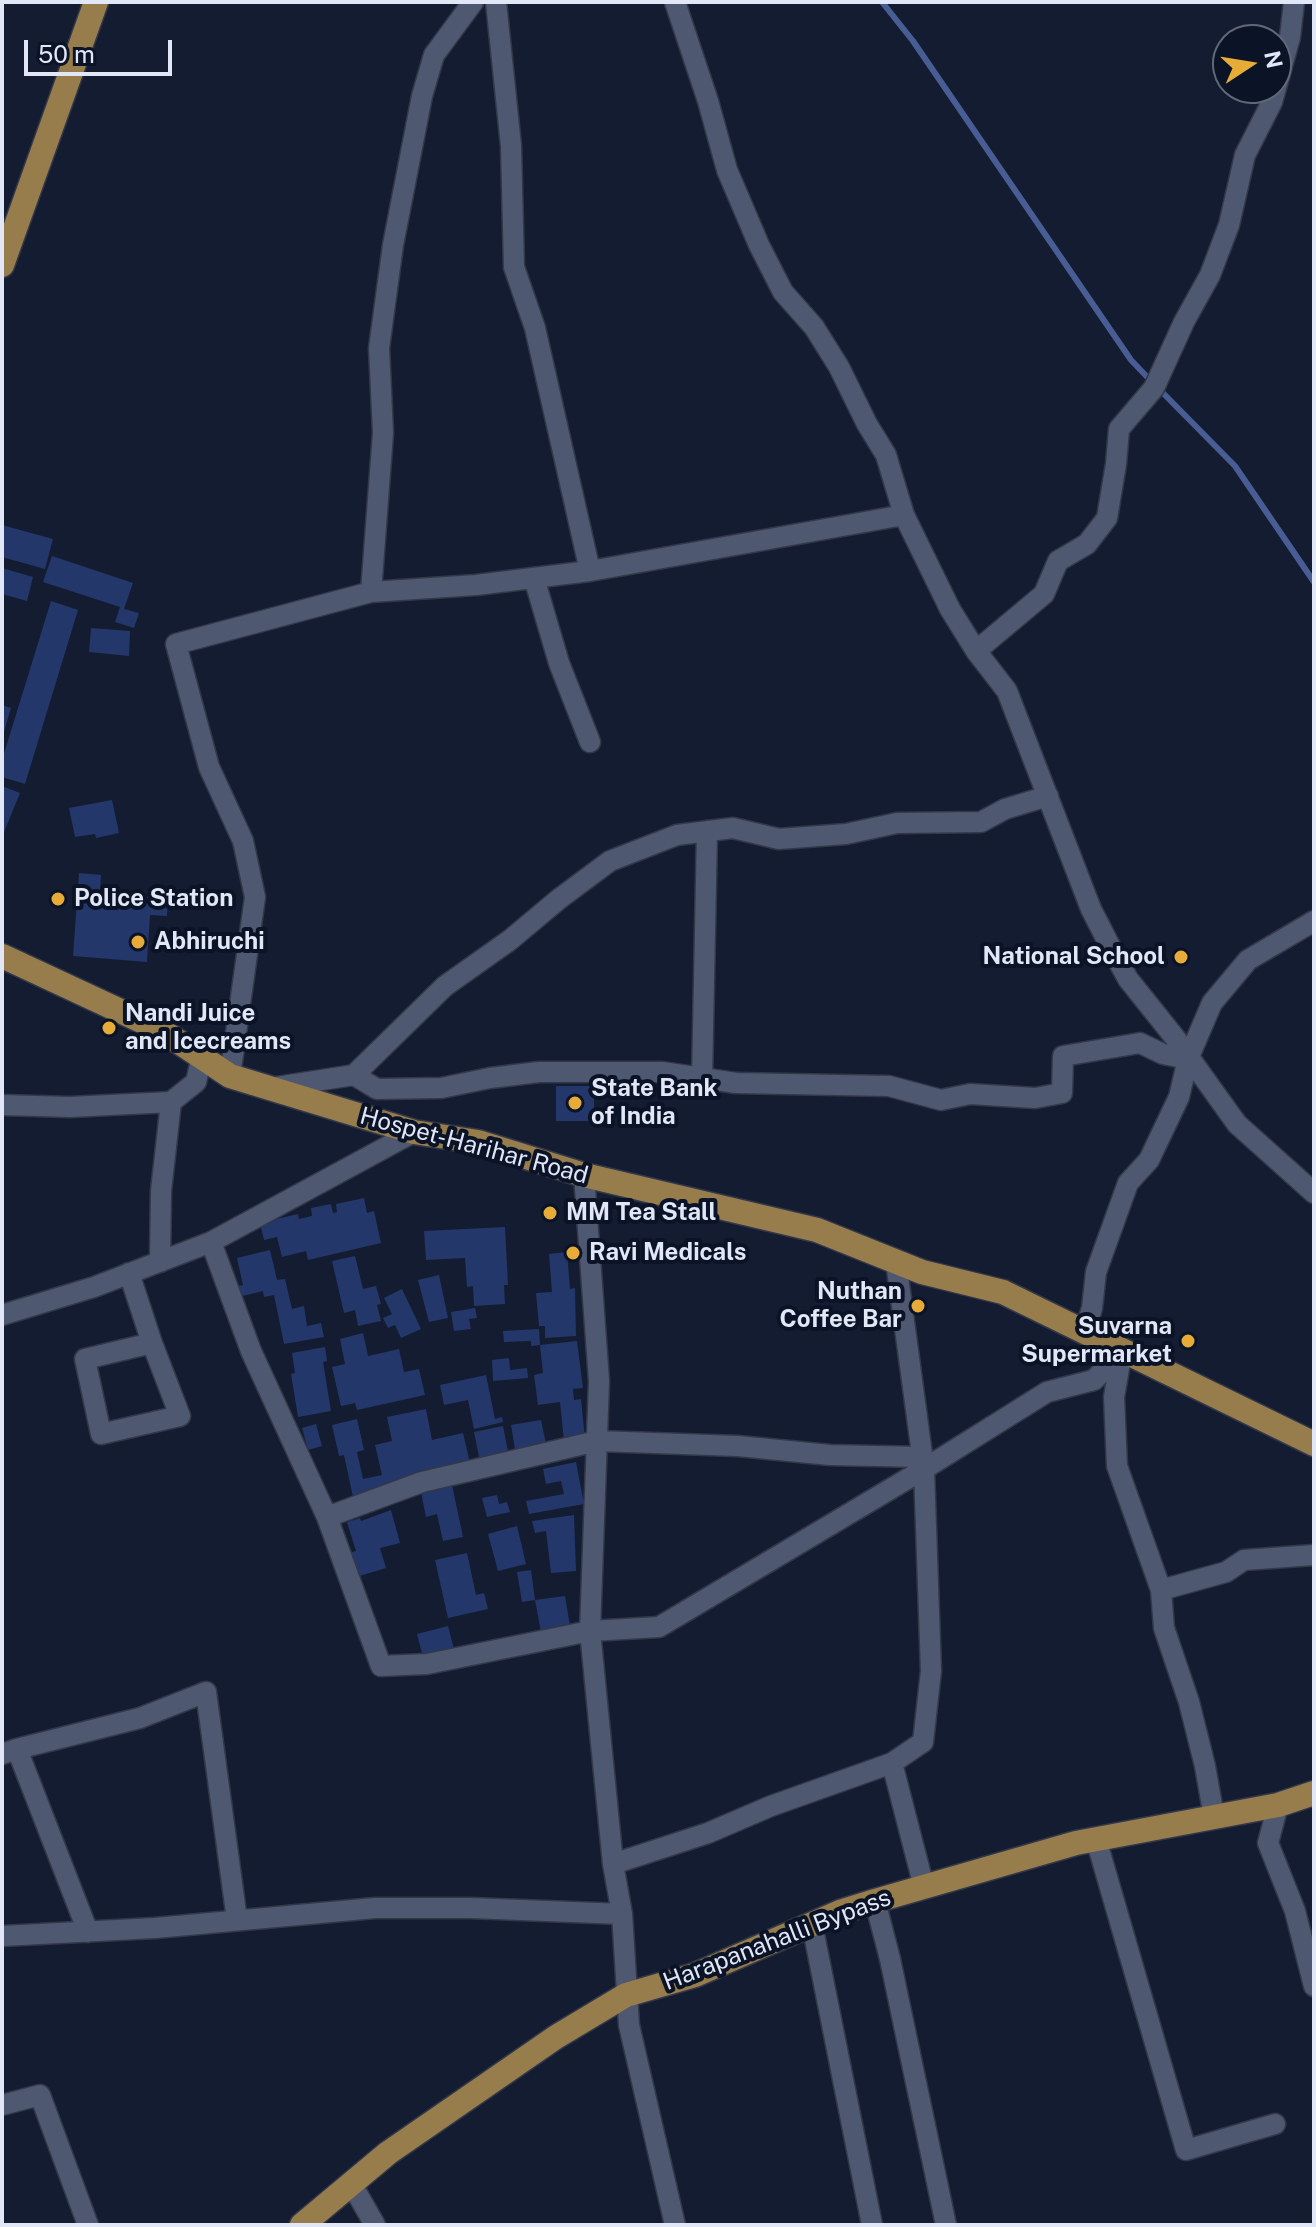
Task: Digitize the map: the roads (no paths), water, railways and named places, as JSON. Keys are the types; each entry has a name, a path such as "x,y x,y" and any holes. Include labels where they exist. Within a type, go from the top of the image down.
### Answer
{"main road":[{"path":"2,265 96,2"},
{"name":"Hospet-Harihar Road","path":"2,956 161,1030 230,1076 414,1132 478,1142 584,1175 817,1230 922,1272 1003,1292 1314,1444"},
{"name":"Harapanahalli Bypass","path":"302,2225 388,2153 556,2037 626,1995 695,1975 840,1912 875,1901 1096,1839 1278,1805 1314,1793"}],"street":[{"path":"371,592 383,433 379,348 393,245 422,96 434,55 473,2"},
{"path":"496,2 511,146 514,267 535,328 590,571"},
{"path":"675,2 727,170 759,245 783,292 814,327 839,367 886,455 904,515 950,609 976,651 1007,691 1091,909 1111,948 1128,979 1237,1124 1314,1193"},
{"path":"976,651 1044,594 1058,561 1087,544 1107,518 1119,429 1154,388 1184,322 1210,275 1229,225 1245,155 1272,102 1290,37 1294,2"},
{"path":"230,1076 255,897 243,841 209,767 176,644 371,592 476,585 590,571 904,515"},
{"path":"534,578 559,663 590,742"},
{"path":"270,1088 354,1075 445,986 510,940 610,861 677,835 733,828 779,839 846,834 897,823 981,822 1005,809 1048,796"},
{"path":"702,1080 707,831"},
{"path":"1085,1331 1092,1308 1096,1272 1128,1183 1149,1160 1179,1097 1188,1059 1212,1003 1248,960 1314,921"},
{"path":"354,1075 377,1089 441,1088 539,1072 662,1072 702,1080 889,1086 941,1100 970,1094 1035,1098 1062,1093 1063,1056 1140,1043 1163,1054 1188,1059"},
{"path":"2,1105 70,1107 171,1102 196,1082 202,1056"},
{"path":"160,1262 161,1191 171,1102"},
{"path":"2,1315 211,1242 414,1132"},
{"path":"584,1175 599,1381 590,1631 613,1864 622,1914 629,2025 675,2225"},
{"path":"211,1242 251,1351 327,1517 381,1666 427,1664 590,1631 659,1627 923,1463 1047,1392 1094,1380 1122,1351"},
{"path":"613,1864 708,1833 771,1806 892,1763 923,1742 931,1671 923,1463 896,1262"},
{"path":"129,1273 180,1416 101,1434 85,1359 152,1343"},
{"path":"1122,1351 1114,1397 1117,1466 1161,1590 1164,1628 1192,1715 1214,1817"},
{"path":"327,1517 422,1482 597,1441 738,1446 923,1463"},
{"path":"1161,1590 1226,1572 1244,1560 1314,1555"},
{"path":"88,1932 9,1752 140,1718 206,1692 237,1920"},
{"path":"892,1763 924,1887"},
{"path":"1278,1805 1268,1843 1295,1911 1314,1986"},
{"path":"1096,1839 1186,2150 1275,2124"},
{"path":"875,1901 946,2225"},
{"path":"2,1936 88,1932 375,1908 622,1914"},
{"path":"812,1924 872,2225"},
{"path":"2,2105 40,2095 88,2225"},
{"path":"351,2183 375,2225"}],"waterway":[{"path":"882,2 913,41 1131,360 1151,381"},
{"path":"1159,389 1235,466 1314,582"}],"place":[{"name":"Police Station","path":"58,899"},
{"name":"Abhiruchi","path":"138,942"},
{"name":"National School","path":"1181,957"},
{"name":"Nandi Juice and Icecreams","path":"109,1028"},
{"name":"State Bank of India","path":"575,1103"},
{"name":"MM Tea Stall","path":"550,1213"},
{"name":"Ravi Medicals","path":"573,1253"},
{"name":"Nuthan Coffee Bar","path":"918,1306"},
{"name":"Suvarna Supermarket","path":"1188,1341"}]}
